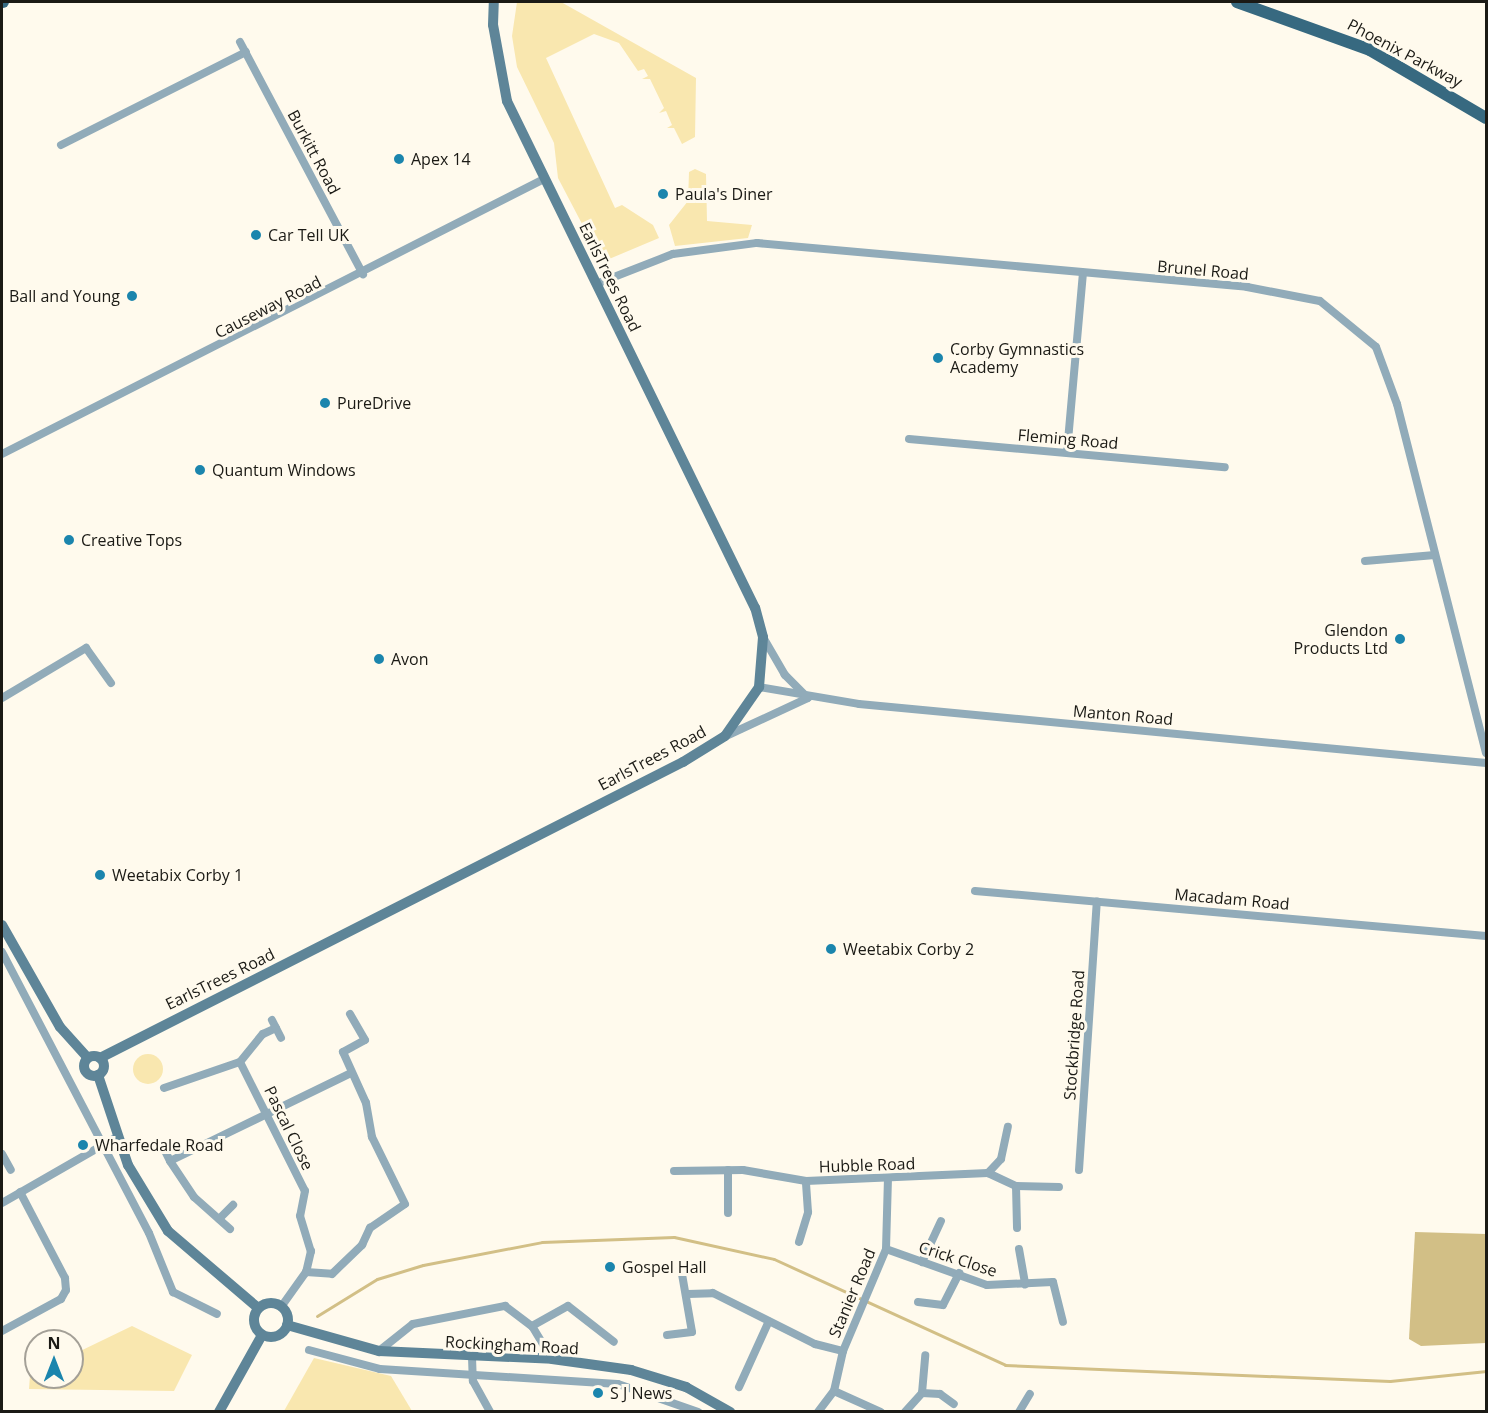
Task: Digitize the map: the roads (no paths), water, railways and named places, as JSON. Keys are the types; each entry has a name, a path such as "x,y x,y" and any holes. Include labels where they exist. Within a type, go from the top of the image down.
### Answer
{"main road":[{"name":"Phoenix Parkway","path":"1237,2 1370,50 1486,118"}],"street":[{"name":"EarlsTrees Road","path":"100,1058 725,736 759,687 763,637 744,579 544,179 507,100 493,25 494,2"},
{"name":"Burkitt Road","path":"240,42 363,274"},
{"path":"61,145 246,51"},
{"name":"Causeway Road","path":"2,454 363,274 544,179"},
{"name":"Brunel Road","path":"596,284 673,254 757,243 1263,289 1320,301 1347,318 1376,347 1394,395 1486,753"},
{"path":"1067,452 1083,273"},
{"name":"Fleming Road","path":"909,439 1225,467"},
{"path":"1365,561 1435,555"},
{"path":"725,736 808,698 785,675 763,637"},
{"path":"2,698 86,648 111,683"},
{"name":"Manton Road","path":"759,687 808,698 1486,763"},
{"name":"Macadam Road","path":"975,891 1486,936"},
{"name":"Stockbridge Road","path":"1079,1170 1097,902"},
{"path":"2,925 60,1027 87,1057 100,1058 104,1067 98,1075"},
{"path":"2,952 149,1233 173,1293 217,1314"},
{"path":"281,1307 306,1272 332,1274 362,1245 370,1228 405,1204 372,1137 366,1103 343,1052 365,1040 350,1014"},
{"path":"272,1020 280,1038"},
{"path":"164,1088 240,1062 263,1034 276,1028"},
{"path":"87,1057 84,1070 98,1075"},
{"name":"Pascal Close","path":"240,1062 305,1191 300,1216 310,1251 306,1272"},
{"path":"170,1161 351,1073"},
{"path":"98,1075 117,1137 168,1231 202,1265 258,1308"},
{"path":"988,1173 1001,1159 1008,1127"},
{"path":"2,1203 101,1143 117,1137"},
{"path":"164,1149 194,1197 230,1229"},
{"path":"2,1154 11,1170"},
{"path":"728,1170 728,1213"},
{"name":"Hubble Road","path":"674,1171 728,1170 806,1181 988,1173 1016,1186 1059,1187"},
{"name":"Stanier Road","path":"818,1412 834,1391 843,1351 855,1317 886,1249 888,1179"},
{"path":"799,1242 808,1212 806,1181"},
{"path":"1016,1186 1017,1228"},
{"path":"2,1331 61,1299 66,1290 65,1278 20,1192"},
{"path":"219,1219 233,1205"},
{"path":"922,1262 941,1221"},
{"name":"Crick Close","path":"886,1249 959,1273 987,1285 1053,1282 1063,1322"},
{"path":"1019,1249 1025,1284"},
{"path":"667,1335 692,1332 688,1294 681,1268"},
{"path":"918,1302 943,1305 959,1273"},
{"path":"688,1294 712,1293 769,1321 843,1351"},
{"path":"262,1335 254,1320 258,1308 269,1303 281,1307"},
{"path":"379,1351 413,1324 505,1306 532,1326 552,1359"},
{"path":"532,1326 568,1306 614,1342"},
{"path":"262,1335 275,1337 287,1325 281,1307"},
{"path":"739,1387 769,1321"},
{"name":"Rockingham Road","path":"287,1325 379,1351 552,1359 631,1370 700,1395 730,1412"},
{"path":"219,1412 262,1335"},
{"path":"309,1350 369,1368 618,1384 695,1410 700,1395"},
{"path":"905,1412 922,1393 925,1355"},
{"path":"472,1356 471,1375 490,1412"},
{"path":"834,1391 881,1412"},
{"path":"922,1393 940,1394 954,1404"},
{"path":"1019,1412 1030,1394"}],"waterway":[{"path":"317,1316 377,1279 423,1265 542,1242 674,1237 774,1259 1005,1365 1390,1381 1486,1371"}],"place":[{"name":"Apex 14","path":"399,159"},
{"name":"Paula's Diner","path":"663,194"},
{"name":"Car Tell UK","path":"256,235"},
{"name":"Ball and Young","path":"132,296"},
{"name":"Corby Gymnastics Academy","path":"938,358"},
{"name":"PureDrive","path":"325,403"},
{"name":"Quantum Windows","path":"200,470"},
{"name":"Creative Tops","path":"69,540"},
{"name":"Glendon Products Ltd","path":"1400,639"},
{"name":"Avon","path":"379,659"},
{"name":"Weetabix Corby 1","path":"100,875"},
{"name":"Weetabix Corby 2","path":"831,949"},
{"name":"Wharfedale Road","path":"83,1145"},
{"name":"Gospel Hall","path":"610,1267"},
{"name":"S J News","path":"598,1393"}]}
